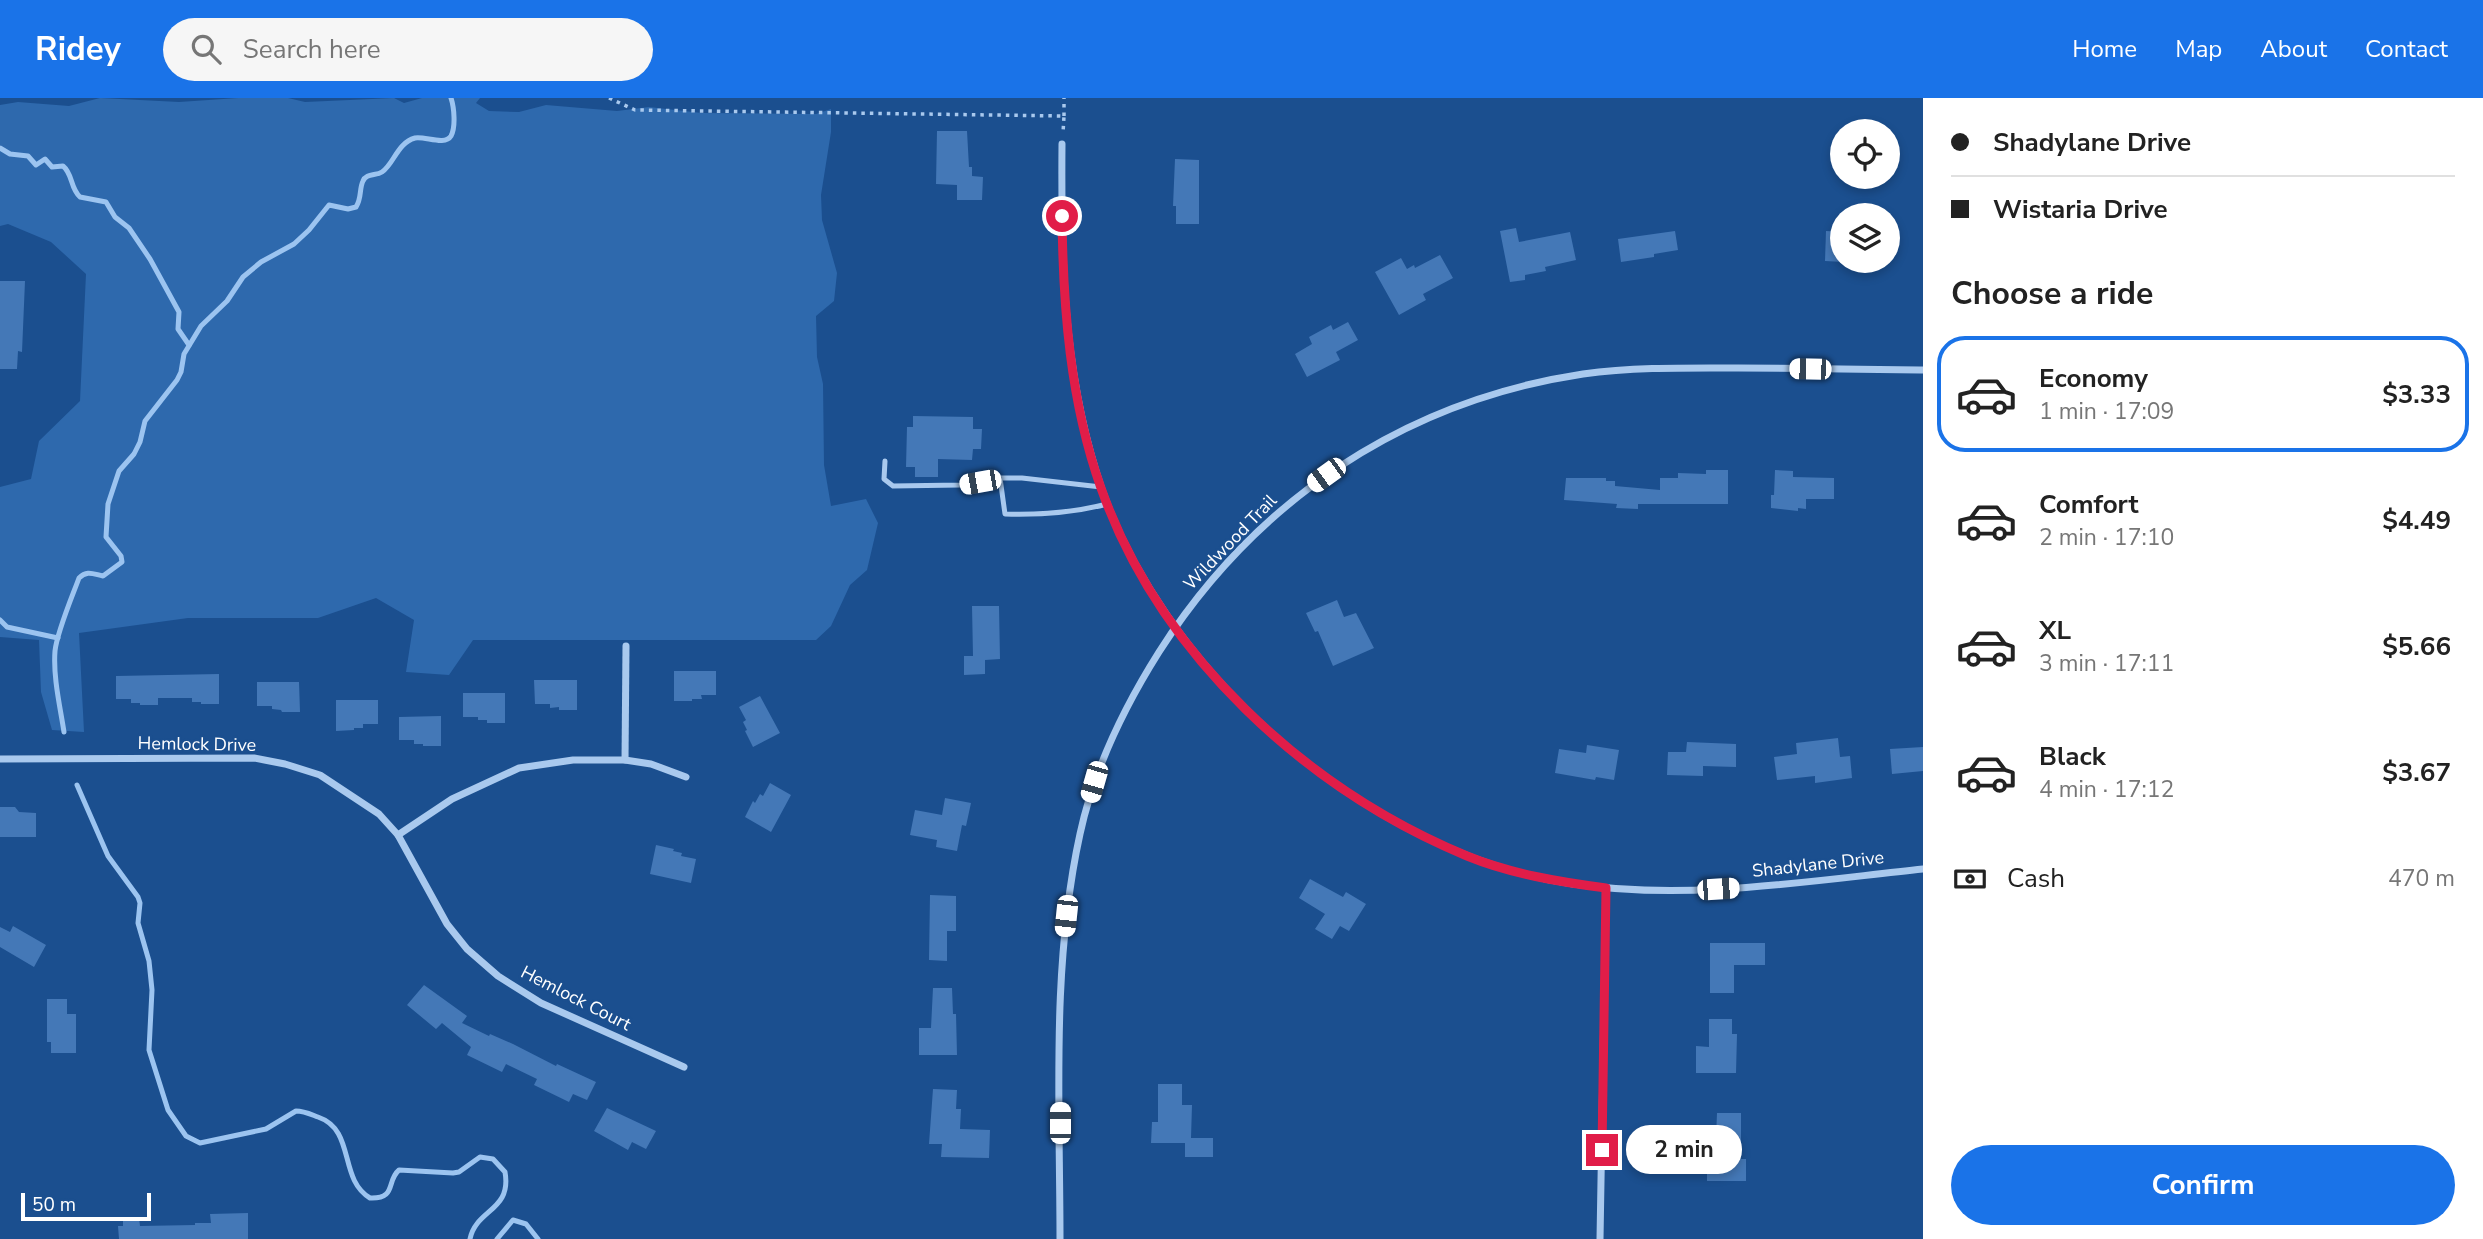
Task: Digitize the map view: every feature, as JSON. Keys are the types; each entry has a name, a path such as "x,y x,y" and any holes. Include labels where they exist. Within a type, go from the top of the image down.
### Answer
{"street":[{"name":"Shadylane Drive","path":"1062,144 1063,287 1067,327 1079,402 1107,504 1133,558 1174,628 1219,681 1304,761 1351,795 1419,834 1469,857 1539,877 1606,888 1718,889 1923,869"},
{"name":"Wildwood Trail","path":"1059,1239 1062,958 1068,900 1091,790 1137,688 1174,628 1220,570 1270,519 1353,456 1413,424 1486,397 1553,380 1625,370 1675,368 1923,369"},
{"path":"625,760 626,646"},
{"name":"Hemlock Drive","path":"0,759 254,758 320,775 379,814 398,835"},
{"path":"398,835 452,799 519,768 573,760 625,760 651,764 686,777"},
{"name":"Hemlock Court","path":"398,835 447,924 467,949 498,975 541,1003 684,1068"},
{"path":"1600,1239 1606,888"}],"lane":[{"path":"885,461 884,479 893,486 960,485 1000,478 1022,478 1101,487"},
{"path":"1000,478 1005,514 1079,512 1107,504"}],"path":[{"path":"609,98 635,110 1064,116"},
{"path":"1062,144 1064,98"}],"shaded area":[{"path":"100,98 179,102 288,98 305,102 394,98 404,103 422,98 480,98 476,103 489,111 519,112 546,105 617,111 649,107 702,113 816,114 831,109 831,132 821,195 822,220 837,273 834,301 816,316 817,357 823,384 824,465 831,506 866,499 878,523 867,570 850,585 831,626 816,640 473,640 449,675 406,672 414,620 376,598 318,618 188,618 79,633 84,732 52,730 41,692 39,640 0,637 0,487 31,479 39,441 80,401 86,274 51,242 8,224 0,226 0,105 18,102 69,106"}],"building":[{"path":"937,131 967,131 972,176 983,177 982,200 957,200 957,185 936,184"},
{"path":"1175,159 1199,160 1199,224 1176,224 1176,206 1173,206"},
{"path":"1516,228 1519,242 1570,232 1576,260 1545,267 1546,271 1525,275 1525,280 1510,282 1500,231"},
{"path":"1675,231 1678,250 1621,262 1618,239"},
{"path":"1826,231 1830,231 1830,261 1825,261"},
{"path":"1440,255 1453,278 1423,294 1426,300 1399,315 1375,272 1401,258 1407,269 1414,265 1415,268"},
{"path":"0,281 25,281 22,352 18,351 17,369 0,369"},
{"path":"1348,322 1358,340 1336,352 1340,360 1307,377 1295,354 1312,344 1309,337 1331,325 1333,330"},
{"path":"913,416 973,417 973,429 982,429 981,449 973,449 972,460 938,459 938,477 915,477 915,467 906,467 907,427 913,427"},
{"path":"1706,470 1728,470 1728,504 1638,504 1638,509 1616,508 1617,504 1564,500 1566,478 1606,478 1606,481 1615,481 1615,486 1660,490 1660,478 1678,478 1678,473 1706,474"},
{"path":"1775,470 1793,471 1793,477 1834,478 1834,499 1806,499 1806,509 1798,508 1798,511 1771,508"},
{"path":"1337,600 1344,617 1356,613 1374,648 1333,666 1318,631 1315,632 1306,613"},
{"path":"972,606 999,606 1000,659 985,660 985,674 964,675 964,656 973,656"},
{"path":"674,671 716,671 716,695 701,695 702,699 692,701 674,701"},
{"path":"219,674 219,704 192,702 192,698 158,698 158,705 140,705 131,703 131,699 116,699 116,676"},
{"path":"534,680 577,680 577,710 559,710 559,707 550,708 550,704 535,704"},
{"path":"257,682 299,682 300,712 282,712 272,709 272,706 257,706"},
{"path":"463,693 505,693 505,723 487,723 487,720 478,720 478,717 463,717"},
{"path":"760,696 780,733 753,747 745,731 747,730 743,722 746,720 739,707"},
{"path":"336,700 378,700 378,724 363,724 363,728 336,731"},
{"path":"441,716 441,746 423,746 414,744 414,740 399,740 399,717"},
{"path":"1838,738 1840,757 1850,756 1852,778 1815,783 1815,776 1777,780 1774,757 1797,754 1796,743"},
{"path":"1687,742 1736,744 1736,767 1703,766 1703,776 1667,775 1668,752 1686,752"},
{"path":"1587,745 1619,750 1614,780 1596,777 1595,780 1555,773 1559,749 1586,753"},
{"path":"1923,747 1923,771 1892,774 1890,749"},
{"path":"770,783 791,795 771,832 745,817 753,801 755,803 760,794 763,796"},
{"path":"945,798 971,803 966,826 962,825 957,851 936,847 937,840 910,835 915,810 942,815"},
{"path":"0,807 15,807 19,812 36,813 36,837 0,837"},
{"path":"656,845 674,849 673,851 682,853 681,856 696,859 691,883 650,874"},
{"path":"1310,879 1343,897 1346,892 1366,904 1349,931 1340,926 1332,939 1315,929 1325,914 1299,898"},
{"path":"930,895 956,896 956,931 947,931 947,961 929,960"},
{"path":"13,926 46,945 34,967 0,947 0,927 10,932"},
{"path":"1710,943 1765,943 1765,965 1734,965 1734,993 1710,993"},
{"path":"424,985 467,1016 462,1023 596,1082 587,1100 573,1094 569,1102 534,1085 537,1079 506,1064 502,1072 467,1055 471,1047 442,1023 436,1029 407,1005"},
{"path":"933,988 952,988 957,1055 919,1055 919,1028 931,1028"},
{"path":"47,999 67,999 67,1014 76,1014 76,1053 51,1053 51,1042 47,1042"},
{"path":"1709,1019 1732,1019 1732,1034 1737,1034 1736,1073 1696,1073 1696,1046 1709,1047"},
{"path":"1158,1084 1182,1084 1182,1105 1192,1105 1191,1138 1213,1138 1213,1157 1185,1157 1185,1143 1151,1143 1152,1122 1158,1122"},
{"path":"933,1089 957,1090 956,1109 961,1109 960,1129 990,1130 989,1158 941,1157 942,1144 929,1144"},
{"path":"607,1108 656,1131 646,1149 632,1142 628,1150 594,1131"},
{"path":"1717,1113 1741,1113 1741,1159 1746,1159 1746,1181 1707,1181 1707,1163 1715,1163"},
{"path":"248,1213 248,1239 119,1239 118,1226 123,1226 123,1218 139,1218 140,1226 195,1225 211,1223 210,1214"}],"waterway":[{"path":"64,732 55,661 56,643 62,625 79,578 87,573 103,576 122,562 121,556 106,537 108,504 119,471 134,454 145,421 177,380 184,354 201,326 227,301 243,277 261,262 294,244 329,205 348,209 356,207 364,178 386,168 404,144 415,138 448,139 453,132 454,122 451,98"},
{"path":"0,148 10,154 28,156 36,165 45,159 52,167 63,166 80,197 106,202 115,217 129,228 150,259 179,312 178,329 189,345"},
{"path":"0,620 7,627 58,638"},
{"path":"77,785 108,856 140,903 138,923 149,961 152,990 149,1050 168,1110 186,1136 200,1143 266,1129 296,1111 307,1113 330,1123 338,1132 354,1179 360,1190 370,1198 384,1196 399,1170 453,1173 459,1172 480,1157 493,1159 505,1172 506,1185 499,1202 479,1221 470,1239"},
{"path":"497,1239 513,1220 526,1224 538,1239"}],"route":[{"path":"1062,216 1063,287 1069,343 1079,402 1095,469 1107,504 1133,558 1174,628 1195,654 1275,737 1332,782 1392,820 1469,857 1539,877 1606,888 1602,1150"}]}
